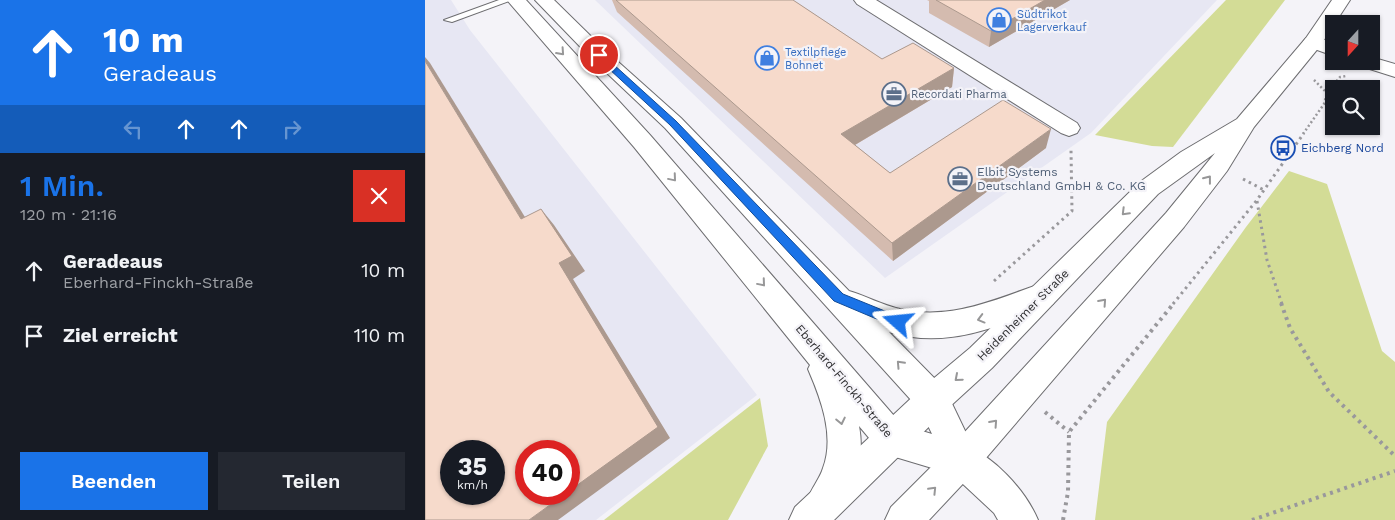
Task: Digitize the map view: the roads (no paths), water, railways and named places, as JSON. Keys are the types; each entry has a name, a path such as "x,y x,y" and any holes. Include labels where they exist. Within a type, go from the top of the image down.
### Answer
{"street":[{"name":"Eberhard-Finckh-Straße","path":"516,0 642,141 892,439 962,460"},
{"path":"544,0 599,55 673,123 933,400 962,460 1007,500 1019,520"},
{"path":"863,0 1069,128"},
{"name":"Heidenheimer Straße","path":"904,520 962,460 1175,220 1219,165 1246,122 1313,42 1341,0"},
{"path":"1313,42 1325,47"},
{"path":"1380,66 1395,71"},
{"name":"Heidenheimer Straße","path":"815,513 933,400 981,358 1160,179 1246,122"},
{"path":"839,298 882,317 928,327 959,325 993,316 1043,295"},
{"path":"811,343 833,390 842,422 845,444 841,469 815,513"}],"lane":[{"path":"449,20 509,0"}],"place":[{"name":"Südtrikot Lagerverkauf","path":"999,20"},
{"name":"Textilpflege Bohnet","path":"767,58"},
{"name":"Recordati Pharma","path":"894,94"},
{"name":"Eichberg Nord","path":"1283,148"},
{"name":"Elbit Systems Deutschland GmbH & Co. KG","path":"960,179"}]}
